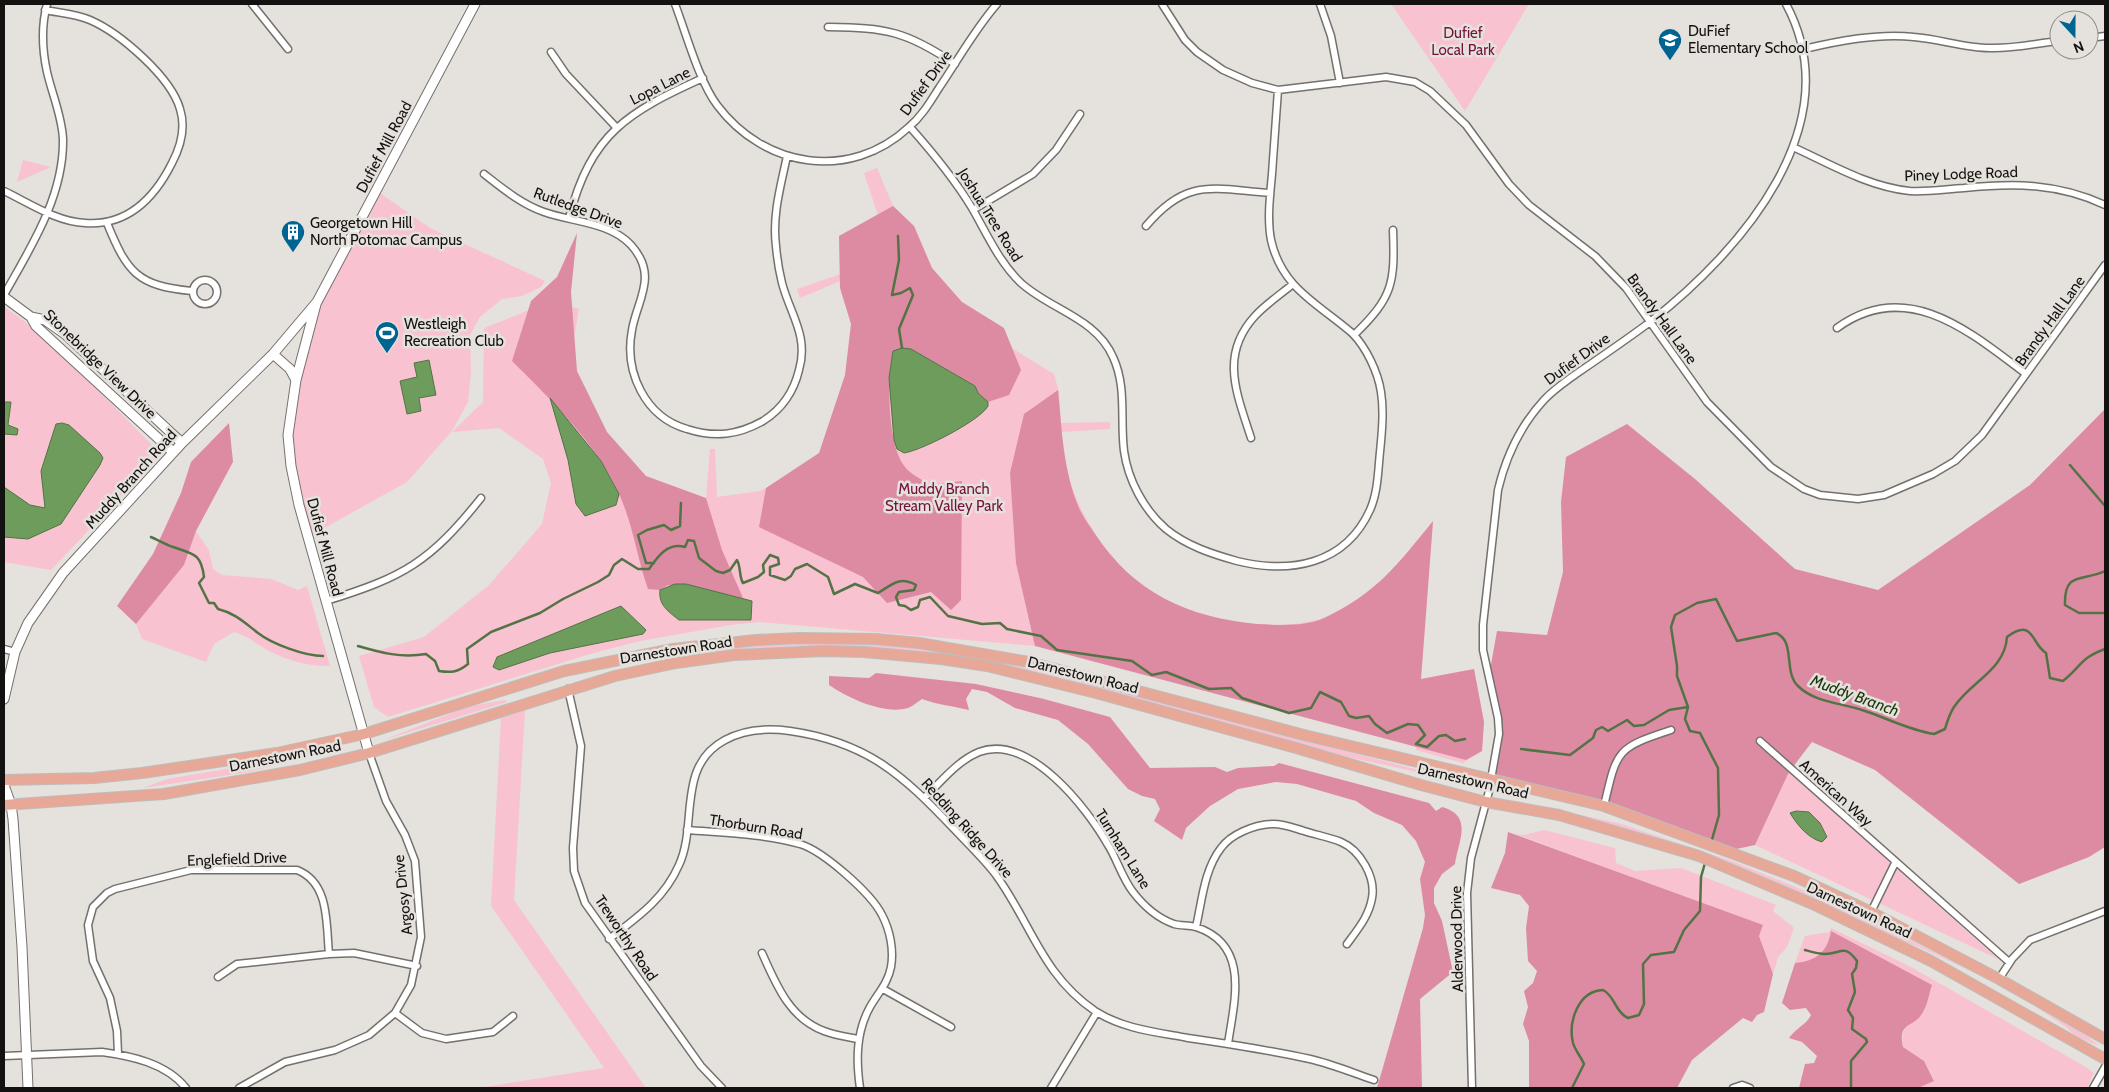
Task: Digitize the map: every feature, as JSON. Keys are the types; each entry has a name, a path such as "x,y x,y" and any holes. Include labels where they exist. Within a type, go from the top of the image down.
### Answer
{"main road":[{"name":"Dufief Mill Road","path":"369,753 299,505 291,466 288,435 296,380 317,302 476,4"},
{"name":"Stonebridge View Drive","path":"4,296 30,317 36,326 173,452"},
{"name":"Muddy Branch Road","path":"4,699 15,652 28,623 58,579 173,452 273,354 317,302"},
{"name":"Stonebridge View Drive","path":"30,317 45,320 65,334 182,443"},
{"path":"273,354 286,364 296,380"},
{"name":"Darnestown Road","path":"4,780 94,778 204,766 277,753 364,734 564,672 644,653 756,640 868,639 919,643 994,654 1304,735 1604,806 1794,876 1871,912 1999,979 2105,1039"},
{"name":"Darnestown Road","path":"8,805 164,794 300,770 369,753 568,689 647,669 743,655 780,652 864,652 941,660 986,666 1096,693 1486,802 1558,815 1699,856 1816,905 1931,961 2105,1059"},
{"path":"4,785 8,805 28,1055 28,1088"}],"street":[{"path":"252,4 288,49"},
{"name":"Dufief Drive","path":"675,4 703,78 716,105 736,128 757,144 787,156 825,162 858,157 881,148 910,127 925,110 997,4"},
{"name":"Brandy Hall Lane","path":"1162,4 1185,40 1197,52 1234,77 1278,90 1386,77 1415,82 1430,91 1466,125 1504,177 1529,205 1579,242 1626,288 1649,323 1707,402 1771,467 1804,489 1836,497 1858,499 1892,493 1934,474 1955,461 1982,435 2105,265"},
{"path":"1320,4 1329,29 1340,82"},
{"name":"Dufief Drive","path":"1489,791 1499,734 1498,718 1483,650 1482,625 1498,490 1503,468 1520,431 1545,398 1649,323 1693,287 1736,239 1780,174 1793,147 1806,100 1804,50 1794,19 1786,4"},
{"path":"4,191 48,212 69,221 108,223 131,213 147,202 164,180 182,140 183,123 181,110 172,90 129,45 90,20 46,7 42,34 44,52 59,113 63,139 59,178 48,212 4,296"},
{"path":"828,27 869,28 899,33 924,43 955,64"},
{"path":"1804,50 1848,40 1894,36 1914,36 1968,46 1992,48 2049,42"},
{"path":"551,52 566,74 616,127"},
{"name":"Lopa Lane","path":"569,218 585,169 616,127 653,101 703,78"},
{"name":"Joshua Tree Road","path":"910,127 950,173 1006,267 1042,299 1089,327 1104,340 1120,374 1124,451 1137,490 1147,508 1168,530 1188,544 1215,555 1252,565 1280,568 1304,565 1322,558 1344,544 1359,528 1370,510 1377,487 1382,410 1378,377 1354,335 1309,301 1293,284 1278,259 1272,241 1269,220 1270,193 1278,90"},
{"path":"973,210 1033,174 1056,150 1080,114"},
{"name":"Piney Lodge Road","path":"1793,147 1874,183 1894,188 1911,191 2009,184 2038,185 2084,195 2105,205"},
{"name":"Rutledge Drive","path":"484,174 528,205 545,212 617,233 631,245 644,268 645,290 632,329 630,353 633,372 640,392 653,408 679,427 713,436 740,431 771,416 785,400 799,370 802,356 800,327 782,283 775,245 775,216 787,156"},
{"path":"1146,226 1159,210 1185,193 1216,189 1270,193"},
{"path":"108,223 121,256 139,276 156,285 192,291"},
{"path":"1354,335 1380,308 1387,297 1394,267 1393,230"},
{"path":"1251,438 1236,392 1233,372 1236,349 1242,332 1256,315 1293,284"},
{"path":"1837,328 1852,318 1877,309 1898,308 1924,312 1948,319 1968,330 2026,374"},
{"path":"326,601 367,588 398,575 417,564 444,542 481,498"},
{"path":"4,649 15,652"},
{"name":"Treworthy Road","path":"568,689 581,746 573,848 574,871 585,903 701,1066 722,1088"},
{"name":"Redding Ridge Drive","path":"609,939 651,907 666,890 681,863 693,779 702,760 725,740 756,729 778,729 812,734 851,746 892,770 924,798 994,873 1015,903 1038,951 1052,971 1076,996 1097,1012 1139,1030 1312,1060 1374,1080"},
{"path":"1604,806 1618,757 1624,748 1639,740 1671,730"},
{"name":"American Way","path":"1760,741 1895,863 2009,962"},
{"name":"Turnham Lane","path":"924,798 958,765 979,752 994,749 1018,753 1038,764 1093,820 1110,847 1130,889 1142,903 1160,917 1174,924 1196,927 1221,943 1235,964 1237,984 1228,1044"},
{"name":"Argosy Drive","path":"239,1088 285,1062 335,1050 369,1035 394,1013 412,985 421,937 415,861 406,835 386,801 369,753"},
{"name":"Alderwood Drive","path":"1472,1088 1468,883 1471,858 1489,791"},
{"path":"1196,927 1208,873 1220,849 1228,841 1250,828 1271,824 1282,825 1342,842 1359,856 1365,864 1371,881 1372,898 1367,916 1347,944"},
{"name":"Thorburn Road","path":"687,830 763,837 800,844 812,849 834,863 882,914 891,941 892,959 883,989 870,1008 858,1039 860,1088"},
{"path":"1871,912 1895,863"},
{"name":"Englefield Drive","path":"118,1054 114,1012 110,998 93,961 88,925 93,907 106,893 191,870 297,870 312,879 322,897 329,954"},
{"path":"1999,979 2009,962 2030,940 2105,911"},
{"path":"218,977 237,964 329,954 354,953 417,966"},
{"path":"762,953 780,993 798,1015 823,1031 858,1039"},
{"path":"883,989 951,1027"},
{"path":"1051,1088 1097,1012"},
{"path":"394,1013 422,1033 446,1039 493,1032 513,1016"},
{"path":"4,1056 102,1052 118,1054 142,1059 168,1073 186,1088"},
{"path":"2093,1088 2105,1067"},
{"path":"1733,1088 1742,1086 1750,1088"}],"green space":[{"name":"Dufief Local Park","path":"1391,4 1529,4 1465,111"},
{"path":"23,160 51,167 17,182"},
{"name":"Muddy Branch Stream Valley Park","path":"877,168 893,206 914,226 941,290 997,339 1054,374 1059,392 1061,423 1110,422 1110,429 1061,432 1070,483 1084,515 1103,544 1126,573 1150,592 1172,603 1221,619 1273,625 1321,619 1355,600 1380,581 1402,559 1433,521 1421,679 1474,669 1484,722 1482,751 1463,763 1416,750 1416,741 1034,641 1035,646 759,622 640,641 590,654 388,717 374,707 359,656 424,637 489,585 542,524 551,483 543,459 499,428 452,432 483,402 484,328 552,301 579,309 569,367 585,423 640,482 706,498 710,449 715,449 717,497 760,491 799,471 831,442 863,359 843,280 800,298 797,289 841,274 842,246 878,215 864,173"},
{"name":"Westleigh Recreation Club","path":"377,191 430,228 545,281 541,287 522,296 502,299 480,317 470,335 471,373 468,402 452,431 407,482 308,537 288,435 317,302"},
{"path":"893,206 914,226 932,268 962,302 1004,328 1021,370 1009,395 988,402 978,393 975,386 911,349 893,352 889,394 892,428 899,457 907,470 930,485 962,481 961,600 951,610 931,592 887,603 863,577 759,527 766,488 819,453 845,375 851,324 840,288 839,236"},
{"path":"577,233 571,292 577,371 607,432 646,476 706,498 722,550 743,598 668,585 660,590 648,589 624,505 610,475 572,423 512,361 531,301 557,277"},
{"path":"4,307 23,320 82,374 157,450 159,456 51,570 4,562"},
{"path":"1058,390 1066,464 1082,515 1110,555 1127,572 1145,587 1185,608 1232,621 1257,624 1291,625 1316,621 1358,599 1385,577 1433,521 1421,679 1474,669 1484,722 1482,751 1466,760 1035,646 1016,563 1010,473 1024,414"},
{"path":"2105,409 2105,847 2089,857 2019,884 1875,770 1812,742 1789,772 1755,845 1727,851 1604,806 1491,780 1498,718 1488,681 1497,631 1547,635 1563,572 1561,502 1566,457 1627,424 1695,479 1795,569 1878,590 2030,485"},
{"path":"229,423 233,462 196,531 184,565 136,624 117,606 153,554 181,493 191,462"},
{"path":"196,531 209,550 213,569 222,575 271,579 298,590 307,586 330,666 311,665 284,658 234,632 214,644 206,662 142,639 136,624 184,565"},
{"path":"801,642 882,644 924,648 1013,663 1468,783 1352,758 1032,671 954,656 867,647 796,646 741,649 683,656 683,653 722,647"},
{"path":"876,673 976,684 1044,699 1110,717 1150,768 1215,767 1227,772 1238,768 1274,766 1279,763 1429,803 1436,811 1442,807 1452,811 1458,816 1461,823 1461,838 1455,864 1442,874 1434,888 1434,903 1442,921 1453,972 1420,999 1422,1088 1377,1088 1423,928 1425,915 1420,879 1425,862 1416,841 1402,825 1374,813 1356,801 1297,784 1276,782 1238,789 1210,806 1186,828 1182,840 1154,821 1160,809 1155,799 1142,796 1128,789 1088,744 1058,720 1015,708 987,692 972,689 966,699 969,710 922,699 908,708 898,710 867,704 829,685 829,676 869,678"},
{"path":"506,700 507,702 384,740 469,706"},
{"path":"525,710 514,900 646,1088 478,1088 604,1068 491,906 501,718"},
{"path":"344,746 249,772 143,788 167,779"},
{"path":"1789,772 1998,959 1755,845"},
{"path":"1506,799 1618,823 1732,861 1849,909 1979,975 1919,947 1896,939 1760,879 1584,821"},
{"path":"1544,830 1615,848 1616,863 1635,871 1681,868 1776,905 1773,911 1794,928 1787,947 1778,957 1773,974 1759,935 1763,926 1516,834 1524,835"},
{"path":"1508,832 1763,925 1759,936 1773,974 1764,1012 1757,1015 1752,1022 1743,1018 1692,1060 1677,1088 1529,1088 1529,1041 1523,1024 1528,1007 1524,991 1533,983 1537,971 1528,961 1526,928 1529,906 1520,895 1491,888 1505,853"},
{"path":"1831,928 1911,967 2084,1066 2094,1073 2087,1088 1918,1088 1934,1080 1924,1061 1903,1047 1902,1036 1909,1024 1923,1014 1831,932 1826,946 1820,955 1810,960 1795,963 1805,936 1829,932"},
{"path":"1831,931 1932,985 1923,1012 1916,1021 1905,1029 1902,1033 1902,1039 1903,1047 1924,1061 1934,1081 1918,1088 1799,1088 1805,1064 1814,1063 1817,1056 1802,1042 1789,1038 1811,1015 1806,1008 1790,1010 1782,1003 1795,963 1815,958 1827,945"},
{"path":"2033,1005 2085,1034 2099,1046 2077,1037 2066,1027"}],"shaded area":[{"path":"902,348 911,349 975,386 978,393 988,402 988,406 983,412 962,427 923,447 904,453 897,449 894,440 889,378 893,351"},
{"path":"429,360 436,395 419,398 421,411 407,414 400,381 417,377 414,363"},
{"path":"550,398 601,461 619,494 616,505 585,516 576,504 568,460"},
{"path":"4,402 11,402 8,425 18,429 17,435 4,434"},
{"path":"56,424 69,425 100,453 103,458 100,465 61,524 28,539 4,537 4,487 30,505 45,508 41,471"},
{"path":"675,584 686,584 752,601 751,620 679,620 665,608 660,595 660,590"},
{"path":"621,606 646,630 643,634 550,653 499,670 493,667 497,657"},
{"path":"1796,811 1809,812 1820,823 1827,837 1822,842 1812,838 1800,827 1790,813"}],"waterway":[{"path":"898,236 899,260 892,295 910,288 913,295 899,329 902,348"},
{"path":"2070,465 2105,506"},
{"path":"654,563 646,563 638,535 664,525 671,530 680,526 681,503"},
{"path":"151,537 191,553 198,559 201,563 204,577 199,583 209,603 214,603 218,609 235,616 264,637 280,645 298,652 323,656"},
{"path":"358,646 392,654 426,654 435,661 439,671 451,672 458,670 468,664 467,649 491,632 540,613 563,599 598,582 609,575 614,565 622,559 638,569 649,569 664,551 673,546 685,547 688,540 694,541 699,558 716,571 723,573 730,570 737,560 743,583 758,577 764,572 763,565 770,555 778,558 779,564 770,567 770,575 785,580 791,576 795,569 807,564 828,577 834,594 855,584 878,593 896,582 910,582 916,585 914,590 899,592 896,597 899,605 911,610 918,607 920,600 930,597 948,616 982,624 1000,623 1007,629 1041,636 1057,650 1132,661 1152,675 1166,672 1209,689 1231,688 1242,698 1289,713 1311,708 1320,692 1341,702 1349,716 1356,718 1369,716 1375,724 1387,733 1408,724 1418,725 1425,735 1416,744 1427,747 1439,736 1446,735 1455,741 1465,739"},
{"name":"Muddy Branch","path":"2105,571 2071,582 2068,586 2065,605 2079,613 2105,613"},
{"name":"Muddy Branch","path":"1711,843 1719,815 1718,768 1700,733 1690,731 1685,719 1688,707 1677,676 1671,627 1675,615 1697,603 1716,599 1737,641 1776,633 1782,637 1788,650 1791,673 1798,686 1805,692 1830,702 1857,708 1916,730 1934,734 1945,729 1954,707 1994,667 2005,648 2007,637 2016,632 2022,630 2031,634 2046,653 2050,678 2063,681 2085,659 2105,649"},
{"path":"1521,749 1570,755 1593,738 1596,730 1602,727 1608,731 1627,720 1634,726 1644,725 1669,710 1688,707"},
{"name":"Muddy Branch","path":"1572,1088 1584,1064 1574,1046 1572,1035 1574,1017 1581,1002 1594,992 1603,990 1610,996 1620,1012 1628,1018 1639,1015 1644,1004 1643,964 1651,955 1674,952 1684,930 1700,911 1701,877 1705,863"},
{"path":"1805,950 1825,954 1845,951 1849,952 1857,961 1856,968 1852,974 1855,992 1848,1010 1853,1018 1852,1029 1866,1039 1867,1042 1851,1061 1851,1088"}],"place":[{"name":"DuFief Elementary School","path":"1670,61"},
{"name":"Georgetown Hill North Potomac Campus","path":"293,253"},
{"name":"Westleigh Recreation Club","path":"387,354"}]}
